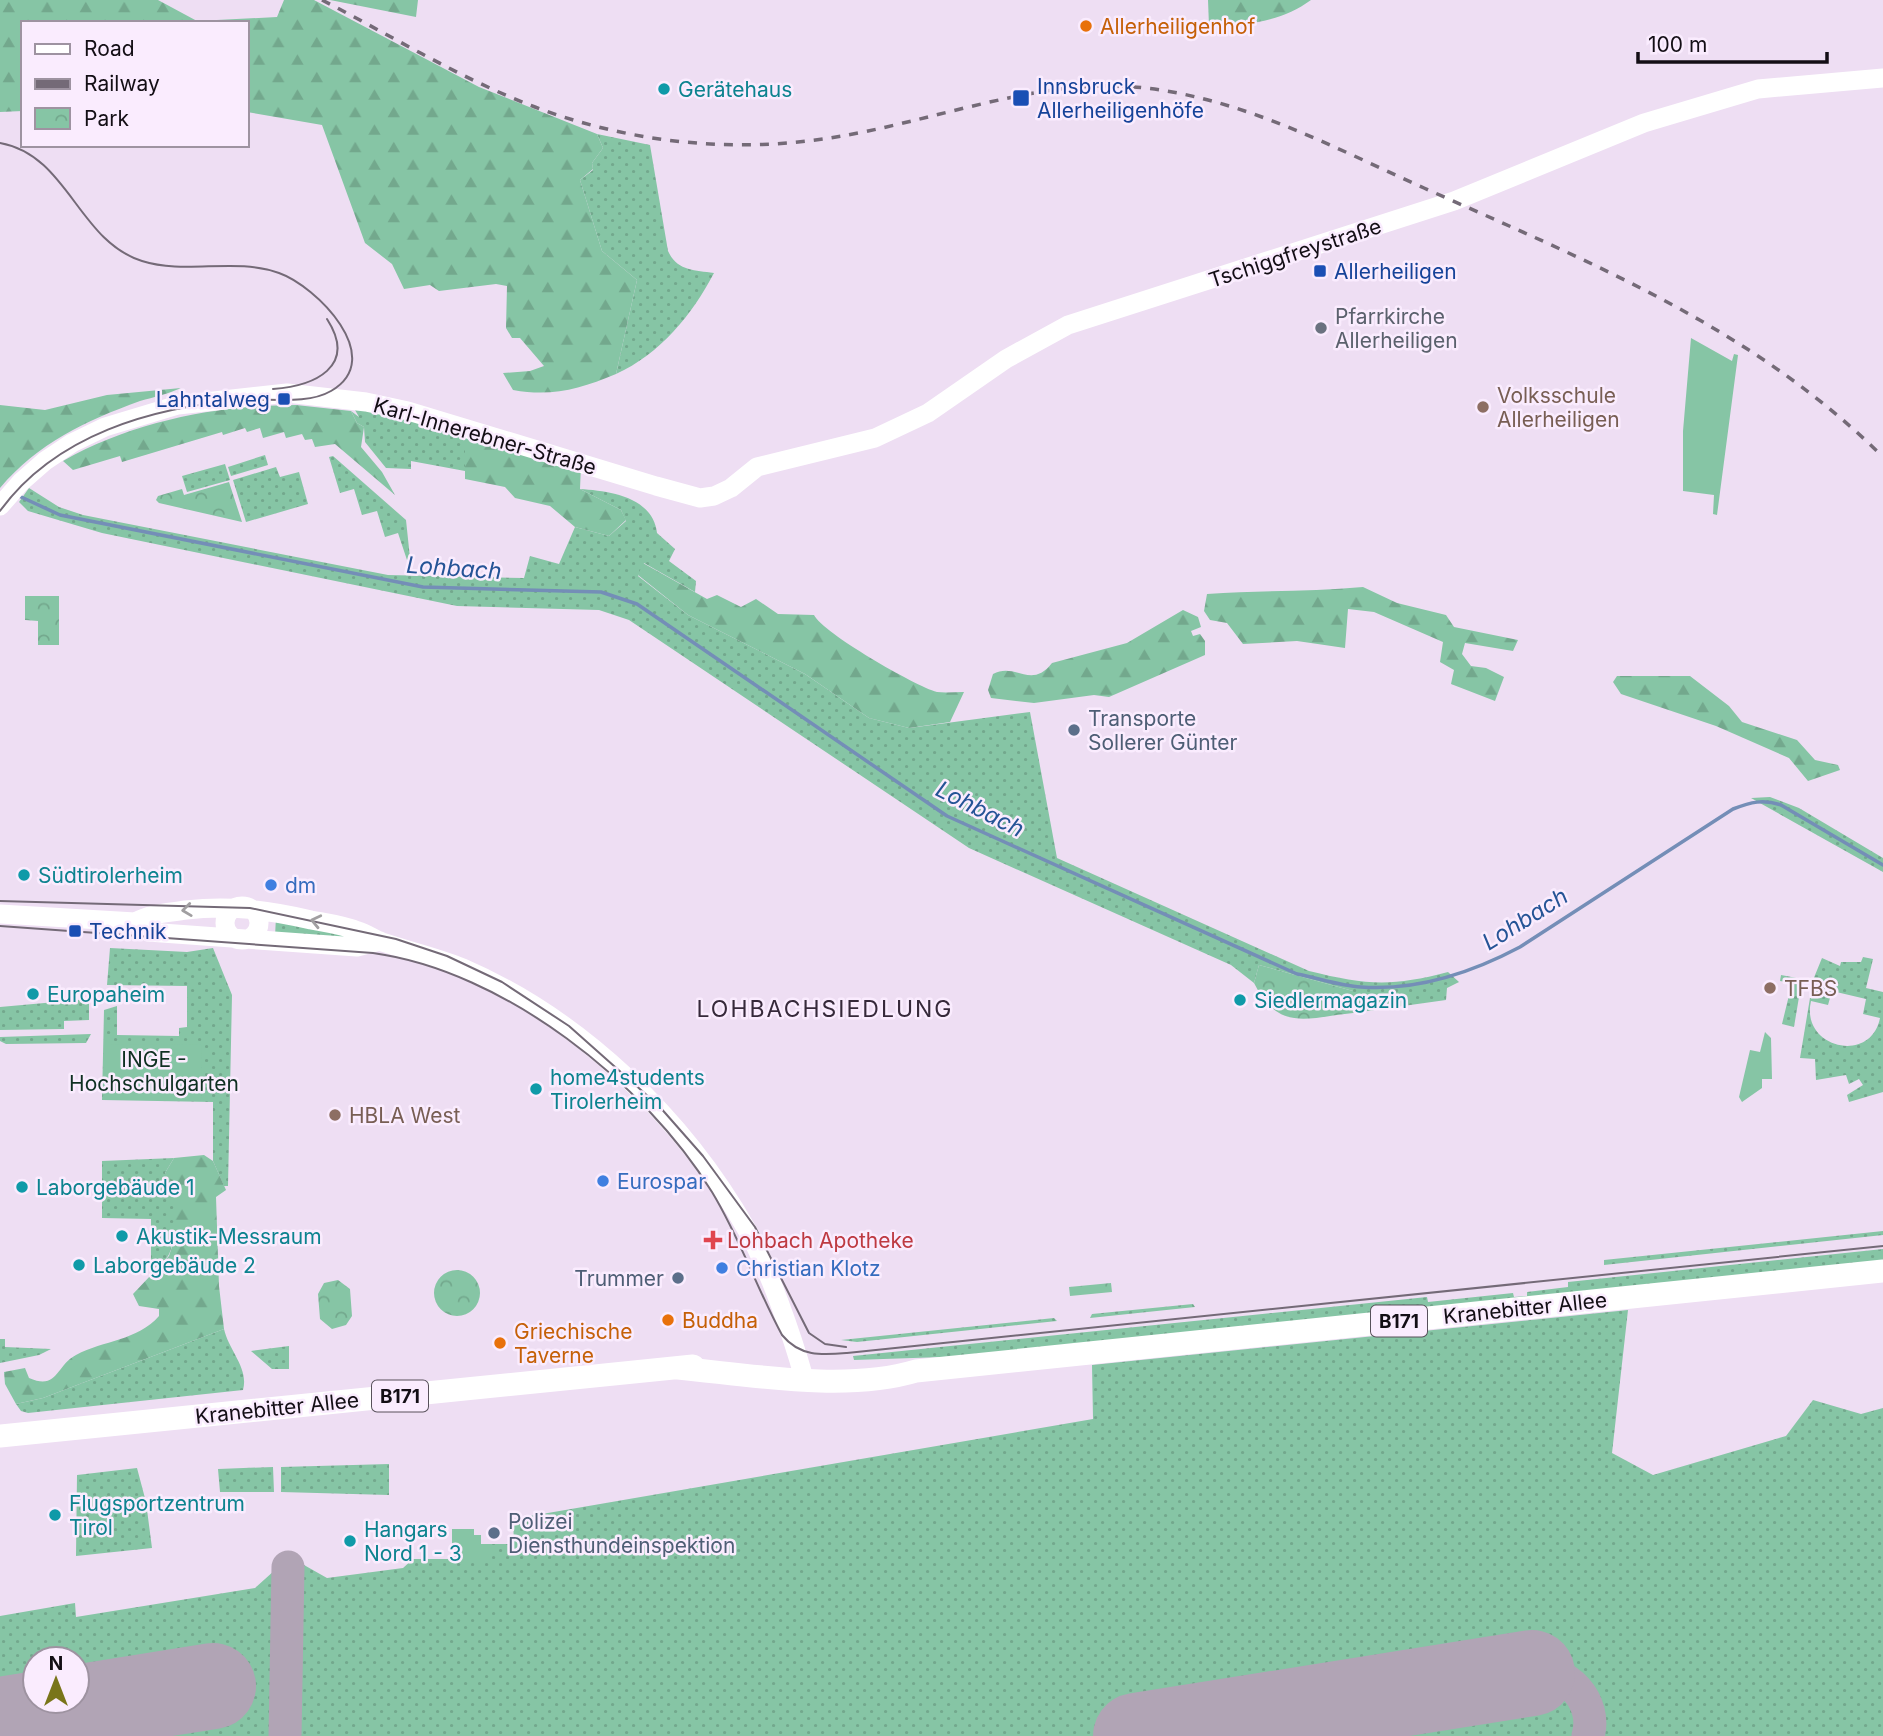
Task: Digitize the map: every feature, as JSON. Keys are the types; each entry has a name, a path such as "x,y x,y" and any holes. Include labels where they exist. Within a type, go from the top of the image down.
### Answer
{"main road":[{"name":"Kranebitter Allee","path":"0,1436 678,1368 802,1371 867,1380 916,1371 1883,1271"}],"street":[{"name":"Tschiggfreystraße","path":"731,488 757,467 875,438 928,413 1006,359 1068,325 1454,201 1573,149 1644,123 1758,89 1883,78"},
{"name":"Karl-Innerebner-Straße","path":"10,494 72,443 151,411 236,397 287,393 366,402 408,411 700,498 731,488"},
{"path":"241,909 258,920 257,931 249,939 233,937 226,929 241,909"},
{"path":"0,914 135,922 149,914 241,909 358,931 380,941 446,961 523,1000 581,1041 667,1119 702,1161 748,1232 802,1371"},
{"path":"135,922 148,932 241,940 357,947 380,941"}],"green space":[{"path":"0,0 158,0 197,21 21,21 21,111 0,112"},
{"path":"284,0 314,0 479,87 597,134 603,148 592,163 593,169 580,180 602,251 637,280 616,374 566,390 540,393 513,390 503,373 530,371 544,366 520,338 512,338 506,328 507,286 496,284 439,291 430,285 404,289 392,264 365,243 322,125 248,112 248,21 197,21 277,17"},
{"path":"330,0 418,0 416,17"},
{"path":"1208,0 1311,0 1275,18 1236,25 1209,26"},
{"path":"597,134 650,145 668,251 681,266 714,273 696,304 673,332 647,356 616,374 637,280 602,251 580,180 593,170 592,163 603,148"},
{"path":"1691,338 1732,361 1734,354 1738,355 1717,515 1713,514 1714,495 1683,491 1683,431"},
{"path":"181,388 140,401 82,425 30,458 0,488 0,405 45,410 107,395"},
{"path":"366,402 465,429 465,471 411,461 411,469 386,468 365,442 364,427 357,423 351,411 359,417 355,410"},
{"path":"296,405 351,411 357,423 364,427 361,447 382,472 395,495 335,444 315,447 312,439 305,440 302,434 286,438 284,432 263,438 260,428 247,432 245,428 223,435 222,432 122,462 120,456 73,470 63,461 109,439 156,423 206,412 256,406"},
{"path":"465,429 581,465 580,489 621,510 626,520 609,536 575,527 550,506 515,498 505,487 465,479"},
{"path":"265,455 268,465 231,476 228,467"},
{"path":"333,456 406,520 410,558 407,560 398,533 385,537 377,511 362,515 354,489 340,493 329,457"},
{"path":"225,464 230,480 187,492 182,476"},
{"path":"276,467 280,477 299,472 308,504 246,522 233,480"},
{"path":"229,482 242,522 159,503 156,500 158,496 182,489 184,495"},
{"path":"29,488 59,507 83,515 388,575 524,578 530,556 559,564 575,527 609,536 626,521 621,510 580,489 628,498 648,511 657,533 675,549 669,561 696,581 695,592 644,563 638,576 688,615 805,674 869,718 909,728 1030,712 1057,858 1309,971 1378,982 1410,980 1448,972 1459,982 1447,988 1446,1000 1353,1013 1353,991 1259,965 1254,983 1231,965 969,848 629,620 599,610 457,606 102,533 28,511 19,502"},
{"path":"643,563 707,599 717,595 741,607 756,599 778,614 814,615 851,646 910,680 937,692 964,692 950,722 909,728 869,718 805,674 688,615 638,575"},
{"path":"1363,587 1397,603 1446,615 1454,627 1518,640 1513,651 1465,643 1462,654 1471,666 1486,668 1504,677 1495,701 1451,684 1454,670 1440,662 1443,642 1374,612 1348,609 1345,648 1297,641 1243,644 1227,623 1210,620 1204,611 1207,594"},
{"path":"25,596 59,596 59,645 38,645 38,621 25,620"},
{"path":"1183,610 1198,617 1201,627 1191,631 1193,636 1200,634 1205,641 1205,655 1109,697 1094,695 1034,703 991,698 988,690 993,674 1009,671 1037,674 1052,663 1127,643"},
{"path":"1617,676 1690,676 1729,706 1742,722 1797,740 1815,760 1838,765 1840,770 1808,781 1789,758 1716,726 1621,694 1613,682"},
{"path":"1770,797 1799,808 1883,858 1883,872 1751,798"},
{"path":"276,916 355,933 354,940 275,937"},
{"path":"110,948 187,952 213,948 232,995 228,1186 224,1186 213,1161 213,1102 102,1100 104,1010 117,1006 117,1035 179,1036 179,1028 187,1027 187,986 107,985"},
{"path":"1863,957 1873,959 1866,988 1883,992 1883,1092 1849,1102 1847,1095 1863,1085 1859,1079 1849,1084 1846,1075 1816,1080 1815,1059 1800,1058 1813,980 1822,958 1840,966 1841,962 1861,962","holes":["1832,991 1866,999 1863,1014 1880,1018 1874,1033 1864,1042 1851,1046 1838,1045 1816,1030 1810,1017 1811,1001 1828,1005"]},
{"path":"1259,965 1353,991 1353,1013 1308,1019 1284,1015 1273,1009 1254,983"},
{"path":"1781,975 1802,979 1794,1027 1782,1024 1792,983 1780,981"},
{"path":"89,999 89,1020 64,1021 64,1029 0,1030 0,1007"},
{"path":"1765,1032 1771,1038 1772,1079 1762,1079 1762,1088 1742,1102 1739,1097 1750,1050 1760,1052"},
{"path":"91,1034 86,1043 6,1044 0,1041 0,1037"},
{"name":"INGE - Hochschulgarten","path":"106,1044 202,1045 201,1098 106,1098"},
{"path":"204,1155 213,1161 226,1190 216,1197 219,1286 224,1329 43,1398 16,1404 5,1384 4,1372 25,1368 29,1378 46,1381 56,1375 69,1359 141,1331 159,1316 159,1309 139,1306 133,1294 169,1256 174,1240 174,1209 180,1183 165,1173 174,1158"},
{"path":"174,1158 165,1173 180,1183 172,1243 168,1256 151,1272 151,1219 102,1218 102,1161"},
{"path":"1883,1231 1883,1235 1604,1265 1604,1260"},
{"path":"1883,1249 1883,1264 972,1356 854,1360 853,1356 1427,1297 1428,1302 1513,1293 1514,1297 1527,1296 1527,1292 1568,1287 1568,1282"},
{"path":"457,1270 473,1277 480,1293 473,1309 457,1316 441,1309 434,1293 441,1277"},
{"path":"338,1280 350,1289 352,1316 346,1325 332,1329 320,1319 318,1294 324,1283"},
{"path":"1111,1283 1112,1292 1070,1296 1069,1287"},
{"path":"1193,1304 1195,1307 1090,1318 1092,1314"},
{"path":"1628,1310 1612,1453 1653,1475 1786,1436 1813,1400 1861,1414 1883,1408 1883,1736 0,1736 0,1616 75,1603 76,1617 255,1588 275,1570 304,1565 327,1578 403,1568 413,1559 492,1559 492,1544 514,1544 513,1519 1093,1419 1092,1365"},
{"path":"1054,1318 1057,1321 857,1342 841,1340"},
{"path":"224,1329 241,1367 243,1390 28,1413 21,1411 16,1404 43,1398"},
{"path":"0,1339 5,1339 5,1347 51,1349 39,1355 0,1363"},
{"path":"289,1346 289,1369 272,1369 251,1351"},
{"path":"389,1464 389,1495 281,1492 281,1467"},
{"path":"273,1467 274,1492 220,1492 218,1469"},
{"path":"137,1468 146,1502 152,1548 76,1556 77,1475"},
{"path":"452,1529 474,1529 474,1535 481,1535 481,1544 492,1544 492,1559 452,1559"}],"waterway":[{"name":"Lohbach","path":"19,496 60,515 423,587 601,592 637,604 947,816 1297,974 1345,985 1403,986 1443,978 1482,965 1520,947 1733,809 1751,803 1768,802 1781,805 1883,865"}],"taxiway":[{"path":"285,1736 288,1567"},
{"path":"1532,1673 1556,1676 1567,1681 1576,1690 1588,1711 1588,1736"},
{"path":"1252,1717 1278,1720 1321,1736"}],"runway":[{"path":"1136,1736 1532,1673"},
{"path":"0,1720 213,1686"}],"tram line":[{"path":"0,143 23,151 42,164 102,236 120,251 159,265 245,266 262,268 294,280 327,307 340,324 349,343 352,360 347,377 331,391 311,398 208,404 140,418 108,430 77,444 48,463 22,485 0,511"},
{"path":"273,389 303,384 327,371 337,350 335,336 327,319"},
{"path":"0,901 250,908 396,939 447,956 502,982 569,1026 659,1106 703,1156 755,1227 809,1333 825,1344 846,1347"},
{"path":"0,926 373,953 422,964 472,982 520,1008 566,1038 609,1073 649,1111 683,1151 712,1192 782,1335 796,1347 812,1353 847,1353 1883,1246"}],"railway":[{"path":"322,0 507,96 608,129 683,142 760,145 836,137 1015,97 1086,86 1160,90 1238,109 1276,122 1350,154 1607,271 1666,302 1724,334 1779,371 1832,411 1883,457"}],"place":[{"name":"Allerheiligenhof","path":"1086,26"},
{"name":"Gerätehaus","path":"664,89"},
{"name":"Innsbruck Allerheiligenhöfe","path":"1021,98"},
{"name":"Allerheiligen","path":"1320,271"},
{"name":"Pfarrkirche Allerheiligen","path":"1321,328"},
{"name":"Lahntalweg","path":"284,399"},
{"name":"Volksschule Allerheiligen","path":"1483,407"},
{"name":"Transporte Sollerer Günter","path":"1074,730"},
{"name":"Südtirolerheim","path":"24,875"},
{"name":"dm","path":"271,885"},
{"name":"Technik","path":"75,931"},
{"name":"TFBS","path":"1770,988"},
{"name":"Europaheim","path":"33,994"},
{"name":"Siedlermagazin","path":"1240,1000"},
{"name":"home4students Tirolerheim","path":"536,1089"},
{"name":"HBLA West","path":"335,1115"},
{"name":"Eurospar","path":"603,1181"},
{"name":"Laborgebäude 1","path":"22,1187"},
{"name":"Akustik-Messraum","path":"122,1236"},
{"name":"Lohbach Apotheke","path":"713,1240"},
{"name":"Laborgebäude 2","path":"79,1265"},
{"name":"Christian Klotz","path":"722,1268"},
{"name":"Trummer","path":"678,1278"},
{"name":"Buddha","path":"668,1320"},
{"name":"Griechische Taverne","path":"500,1343"},
{"name":"Flugsportzentrum Tirol","path":"55,1515"},
{"name":"Polizei Diensthundeinspektion","path":"494,1533"},
{"name":"Hangars Nord 1 - 3","path":"350,1541"}],"district":[{"name":"LOHBACHSIEDLUNG","path":"825,1009"}]}
